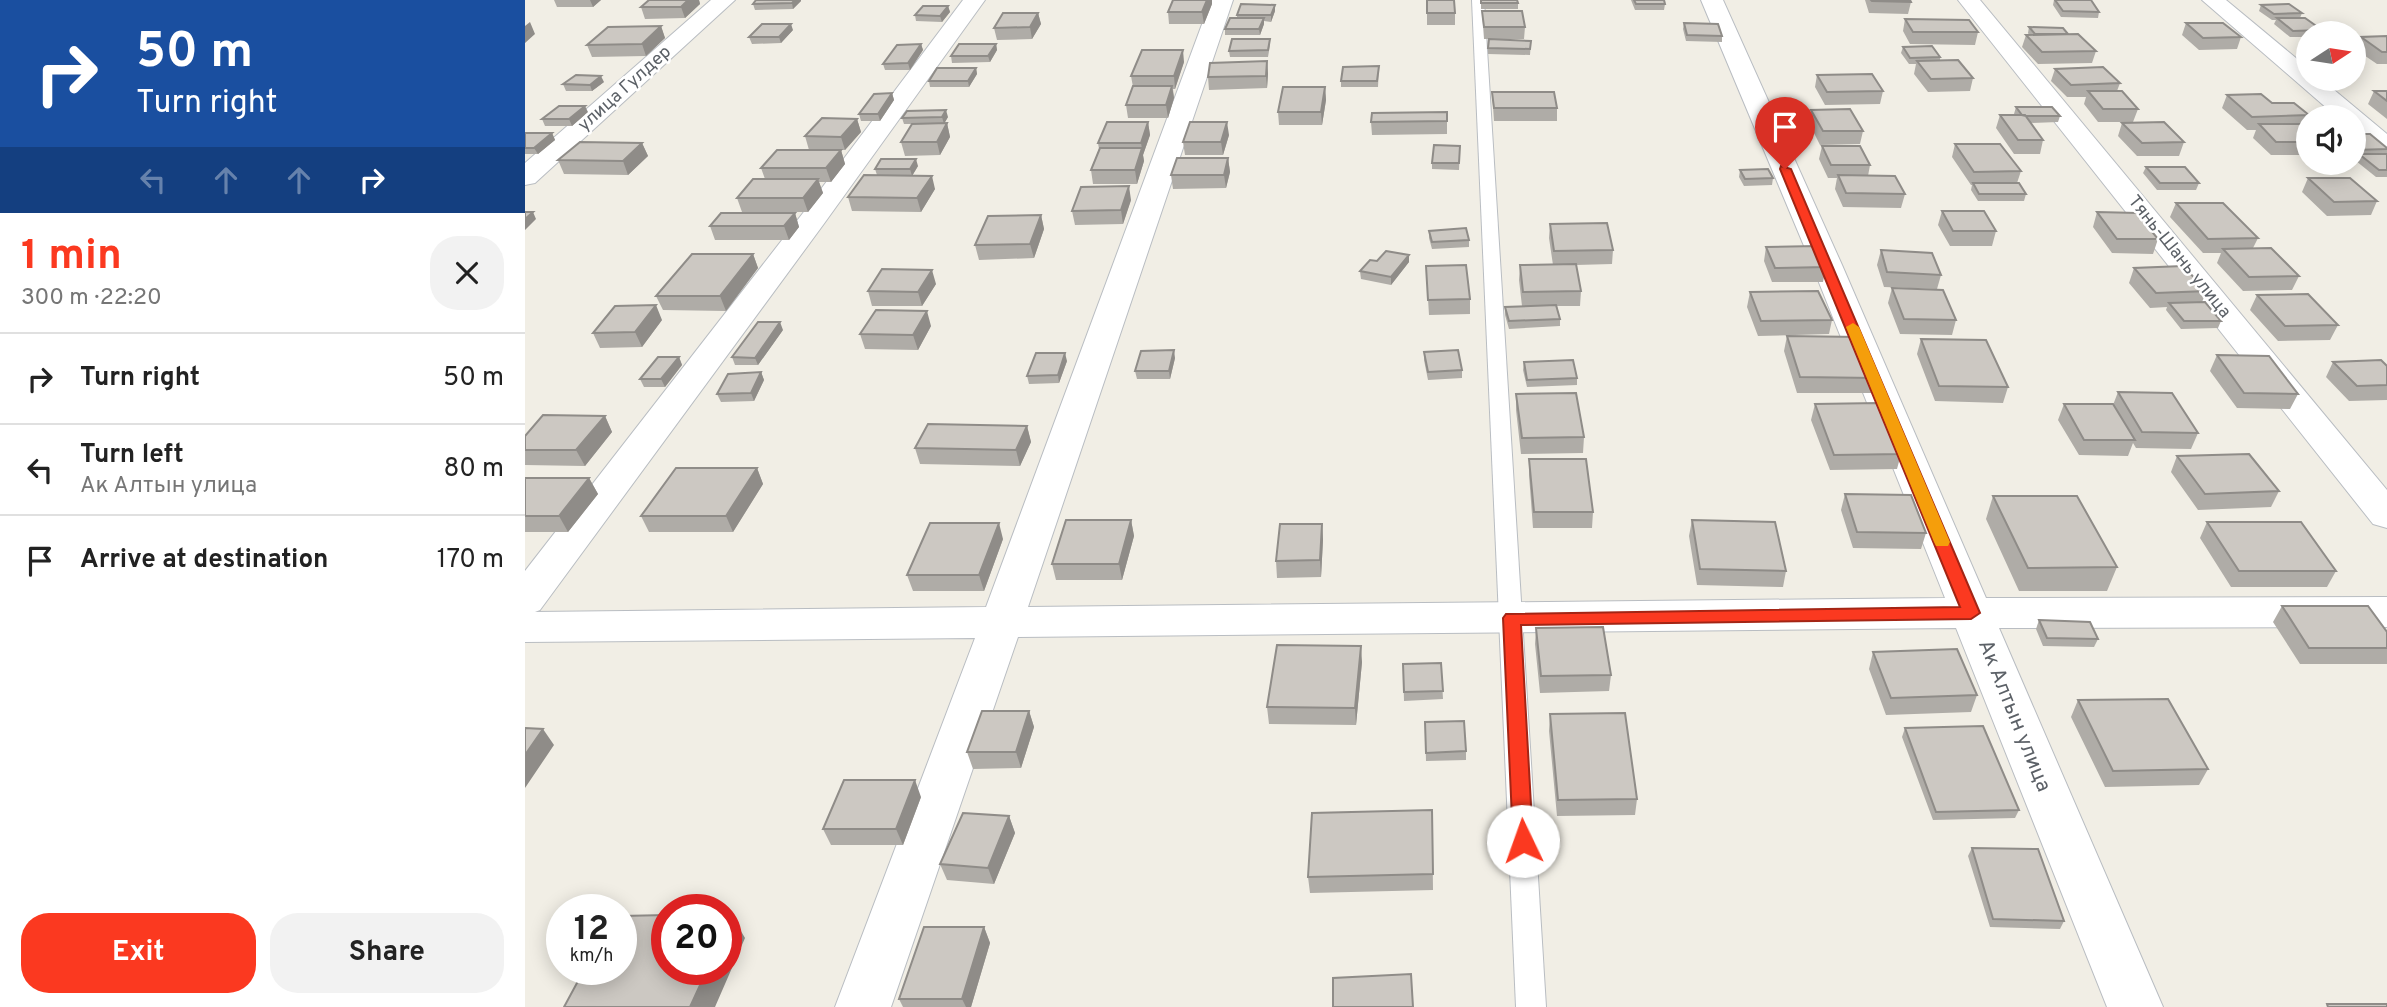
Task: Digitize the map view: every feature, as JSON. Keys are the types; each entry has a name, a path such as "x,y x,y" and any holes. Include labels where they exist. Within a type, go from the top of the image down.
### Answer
{"street":[{"name":"улица Гулдер","path":"525,177 724,0"},
{"path":"525,600 813,219 974,0"},
{"path":"863,1007 1221,0"},
{"name":"Ак Алтын улица","path":"1712,0 1827,265 2135,1007"},
{"name":"Тянь-Шань улица","path":"1969,0 2387,515"},
{"path":"2213,0 2338,105"},
{"path":"2366,129 2387,146"},
{"path":"525,626 1971,613 2387,612"}],"lane":[{"path":"1478,0 1531,1007"}],"building":[{"path":"649,0 688,0 681,7 641,7"},
{"path":"756,0 795,0 792,3 753,4"},
{"path":"1173,0 1207,0 1202,12 1168,12"},
{"path":"1427,0 1454,0 1455,13 1427,13"},
{"path":"1481,0 1517,0 1518,3 1481,3"},
{"path":"1634,0 1664,0 1665,4 1636,4"},
{"path":"1910,0 1911,2 1872,1"},
{"path":"2055,0 2091,0 2099,12 2063,11"},
{"path":"1241,4 1275,5 1271,15 1237,15"},
{"path":"2289,4 2302,13 2274,14 2261,5"},
{"path":"923,6 948,6 940,16 915,15"},
{"path":"1482,11 1522,11 1525,27 1484,27"},
{"path":"1003,13 1038,13 1030,27 994,28"},
{"path":"1230,18 1264,18 1259,29 1225,29"},
{"path":"2277,18 2305,18 2309,21 2296,21 2296,31"},
{"path":"1905,19 1969,20 1978,32 1913,32"},
{"path":"1684,23 1718,24 1722,36 1687,35"},
{"path":"2186,23 2223,23 2241,37 2203,38"},
{"path":"762,24 791,24 779,37 749,37"},
{"path":"661,26 642,44 587,45 608,27"},
{"path":"2029,27 2063,28 2068,34 2035,34"},
{"path":"2078,34 2096,51 2042,52 2026,35"},
{"path":"2387,36 2387,52 2382,52 2366,41 2366,37"},
{"path":"1232,39 1270,39 1268,50 1229,51"},
{"path":"1489,39 1531,41 1530,49 1488,48"},
{"path":"921,44 908,63 883,64 897,45"},
{"path":"959,44 996,44 988,56 951,56"},
{"path":"1932,46 1940,57 1910,58 1903,47"},
{"path":"1142,50 1183,50 1174,76 1131,76"},
{"path":"1958,60 1973,78 1931,79 1917,61"},
{"path":"1267,61 1266,76 1208,77 1210,63"},
{"path":"1379,66 1377,81 1341,81 1343,67"},
{"path":"2103,67 2120,83 2071,85 2055,69"},
{"path":"937,68 976,68 968,81 929,81"},
{"path":"1872,74 1883,91 1827,92 1817,75"},
{"path":"576,75 601,76 590,85 563,84"},
{"path":"1133,86 1172,86 1166,105 1126,105"},
{"path":"1283,87 1325,87 1321,112 1278,112"},
{"path":"2088,91 2122,91 2138,109 2103,109"},
{"path":"2374,91 2387,91 2387,101"},
{"path":"1492,92 1554,92 1557,108 1494,108"},
{"path":"892,93 878,114 859,114 874,94"},
{"path":"2261,94 2272,103 2294,103 2296,105 2296,115 2252,117 2227,95"},
{"path":"559,106 585,106 569,119 542,119"},
{"path":"2016,107 2052,107 2060,116 2026,116"},
{"path":"1850,109 1863,131 1823,131 1811,110"},
{"path":"946,110 942,117 902,118 907,111"},
{"path":"1447,112 1447,121 1371,122 1372,113"},
{"path":"2000,115 2025,115 2043,140 2018,140"},
{"path":"822,118 857,119 841,137 805,136"},
{"path":"1107,122 1148,122 1141,143 1098,143"},
{"path":"1190,122 1227,122 1221,142 1183,142"},
{"path":"2164,122 2184,142 2142,143 2122,123"},
{"path":"947,123 937,142 901,142 912,124"},
{"path":"2259,124 2296,124 2296,142 2276,142"},
{"path":"525,133 552,133 534,148 525,148"},
{"path":"2366,134 2370,134 2387,149 2366,150"},
{"path":"580,142 642,143 623,161 558,160"},
{"path":"1955,144 2000,144 2021,171 1974,172"},
{"path":"1434,145 1460,146 1459,163 1432,163"},
{"path":"1822,146 1860,146 1870,165 1831,165"},
{"path":"1100,148 1142,148 1135,170 1091,170"},
{"path":"777,150 841,150 826,168 761,168"},
{"path":"2366,154 2387,154 2387,170 2379,170 2366,160"},
{"path":"1177,158 1228,158 1224,175 1171,175"},
{"path":"881,159 916,159 910,169 875,169"},
{"path":"2146,167 2185,167 2199,183 2160,183"},
{"path":"1768,169 1773,178 1745,179 1740,170"},
{"path":"864,175 932,176 917,198 848,197"},
{"path":"1838,175 1895,176 1905,194 1846,193"},
{"path":"2308,178 2350,178 2377,201 2334,202"},
{"path":"753,179 818,179 803,198 737,198"},
{"path":"1973,183 2019,183 2026,194 1979,194"},
{"path":"1129,186 1121,210 1072,211 1081,187"},
{"path":"2176,203 2223,203 2258,238 2208,239"},
{"path":"1942,211 1984,211 1996,231 1953,231"},
{"path":"2097,212 2137,213 2158,239 2117,239"},
{"path":"721,213 795,213 784,226 710,226"},
{"path":"1041,215 1030,244 975,245 988,216"},
{"path":"1607,223 1613,250 1554,251 1550,224"},
{"path":"1466,228 1469,240 1432,242 1429,231"},
{"path":"1816,246 1826,267 1775,268 1766,247"},
{"path":"2271,248 2299,276 2249,277 2223,249"},
{"path":"1881,250 1932,253 1941,275 1887,272"},
{"path":"1386,251 1409,255 1391,277 1360,271 1370,260 1377,261"},
{"path":"692,254 753,254 720,296 656,296"},
{"path":"1576,264 1581,291 1523,292 1520,265"},
{"path":"1466,265 1470,299 1428,300 1426,266"},
{"path":"2183,266 2207,291 2156,293 2134,268"},
{"path":"882,269 932,270 918,292 868,291"},
{"path":"1892,288 1943,290 1956,320 1904,319"},
{"path":"1818,291 1832,320 1761,321 1750,292"},
{"path":"2308,294 2338,325 2285,326 2257,295"},
{"path":"2205,302 2221,321 2184,321 2169,303"},
{"path":"656,305 635,332 593,333 615,306"},
{"path":"1556,305 1560,319 1509,321 1505,307"},
{"path":"876,310 927,311 913,335 860,334"},
{"path":"758,322 780,322 755,358 732,357"},
{"path":"1787,336 1859,337 1875,378 1800,377"},
{"path":"1921,339 1986,340 2008,387 1939,386"},
{"path":"1174,350 1169,371 1135,371 1141,351"},
{"path":"1458,350 1462,370 1428,372 1424,352"},
{"path":"1036,353 1065,353 1058,375 1027,376"},
{"path":"2217,355 2269,356 2298,394 2244,393"},
{"path":"658,357 679,357 661,379 640,379"},
{"path":"1573,360 1577,378 1527,380 1524,362"},
{"path":"2381,360 2387,366 2387,385 2357,386 2333,362"},
{"path":"761,372 751,393 717,394 728,374"},
{"path":"2118,392 2172,393 2198,433 2142,432"},
{"path":"1576,393 1584,437 1522,438 1516,394"},
{"path":"1879,403 1901,454 1834,455 1815,404"},
{"path":"2064,404 2113,404 2135,440 2084,440"},
{"path":"543,415 605,416 576,450 525,450 525,436"},
{"path":"928,424 1027,426 1016,450 915,448"},
{"path":"2249,454 2279,491 2205,494 2177,456"},
{"path":"1529,459 1586,459 1593,512 1534,512"},
{"path":"676,468 757,468 726,516 641,516"},
{"path":"525,478 589,478 559,516 525,516"},
{"path":"1845,494 1911,495 1926,533 1857,532"},
{"path":"1993,496 2077,496 2117,567 2028,568"},
{"path":"1066,520 1131,520 1119,564 1052,564"},
{"path":"1692,520 1775,522 1786,571 1700,569"},
{"path":"2207,522 2301,522 2336,571 2239,571"},
{"path":"930,523 999,523 979,575 907,575"},
{"path":"1280,524 1322,524 1320,560 1276,561"},
{"path":"2282,606 2368,606 2387,632 2387,648 2309,648"},
{"path":"2039,620 2090,622 2098,639 2047,638"},
{"path":"1603,627 1611,675 1541,676 1536,628"},
{"path":"1277,645 1361,646 1355,708 1267,707"},
{"path":"1957,649 1977,695 1891,698 1873,652"},
{"path":"1441,663 1443,691 1404,692 1403,664"},
{"path":"2168,699 2208,769 2113,771 2078,700"},
{"path":"982,711 1029,711 1016,752 967,752"},
{"path":"1625,713 1637,799 1558,800 1550,714"},
{"path":"1464,721 1466,751 1426,753 1425,722"},
{"path":"1983,726 2019,810 1936,812 1905,728"},
{"path":"525,728 543,729 525,755"},
{"path":"844,780 915,780 896,829 823,829"},
{"path":"1432,810 1433,874 1308,877 1312,813"},
{"path":"963,813 1009,816 988,868 940,864"},
{"path":"1972,848 2038,849 2064,921 1993,919"},
{"path":"651,915 651,985 700,985 690,1007 564,1007 576,985 637,985 637,916"},
{"path":"924,927 984,927 962,999 899,999"},
{"path":"1411,974 1413,1007 1333,1007 1333,978"},
{"path":"2327,1004 2387,1004 2387,1007 2328,1007"}],"slow traffic":[{"path":"1853,327 1942,542"}],"route":[{"path":"1523,841 1512,618 1971,613 1785,169"}]}
